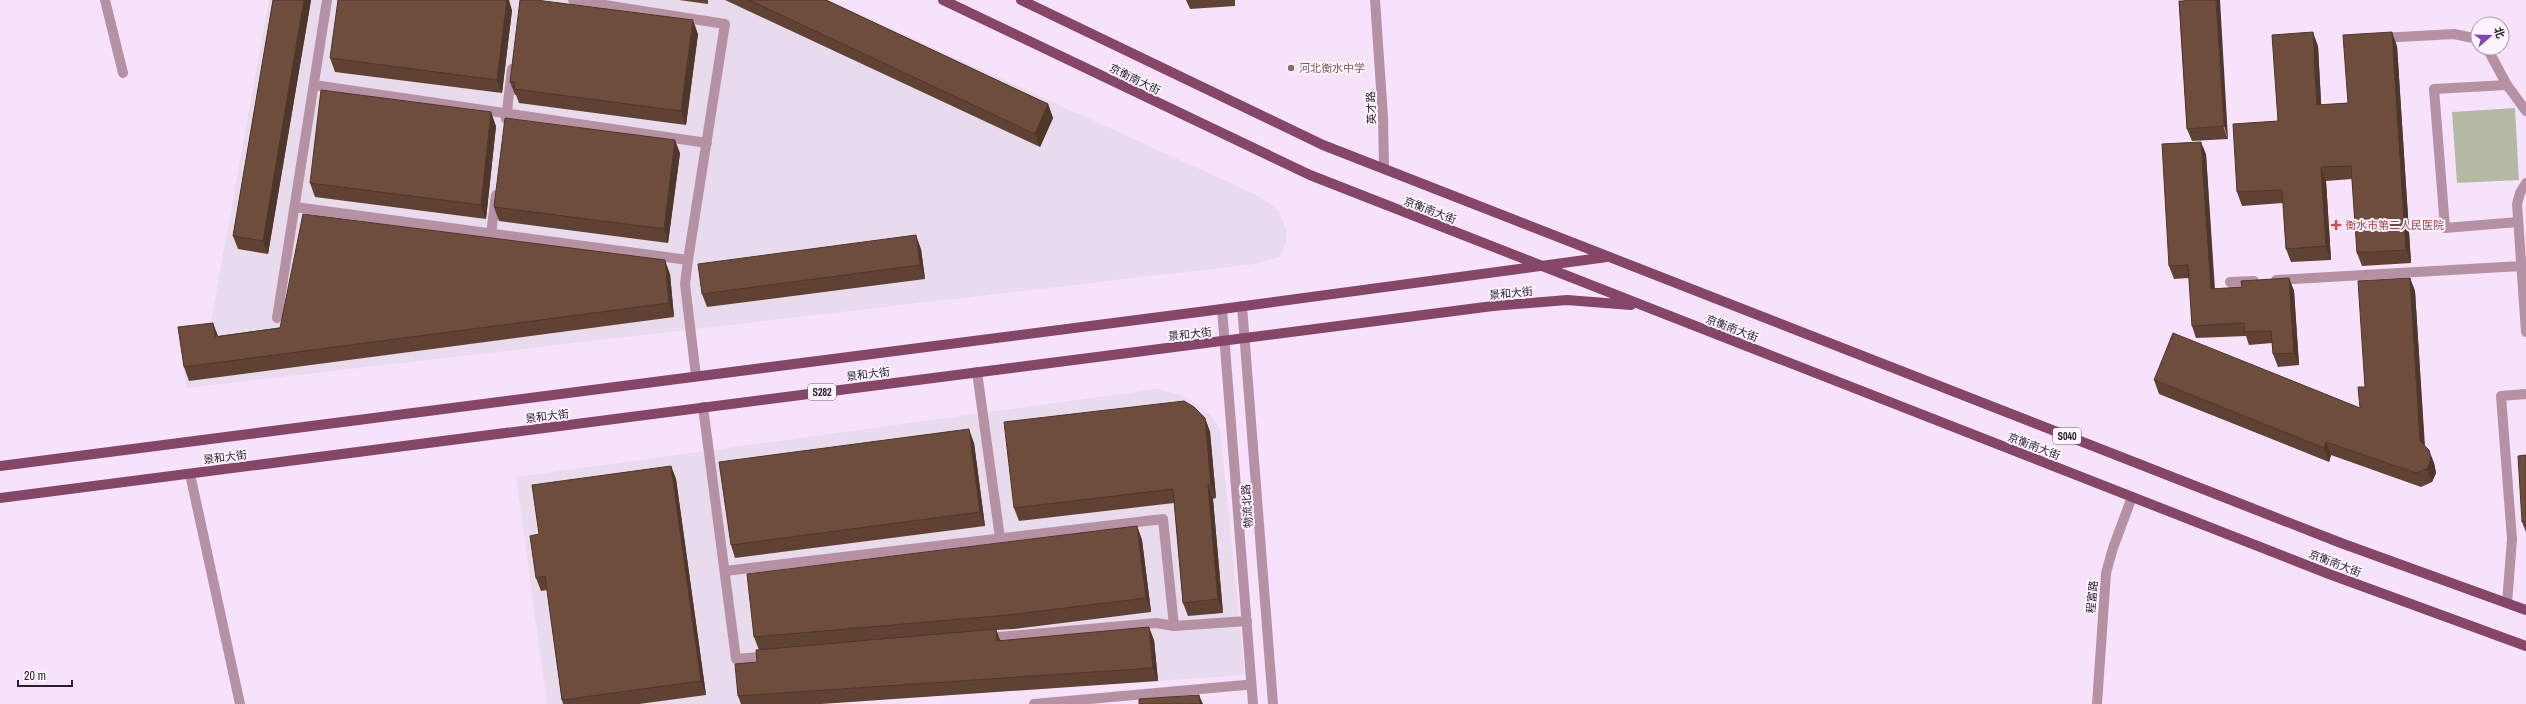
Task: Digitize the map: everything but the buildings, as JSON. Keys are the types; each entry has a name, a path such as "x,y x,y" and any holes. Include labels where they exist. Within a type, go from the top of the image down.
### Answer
{"main road":[{"name":"京衡南大街","path":"943,0 1310,175 2329,574 2526,646"},
{"name":"京衡南大街","path":"1021,0 1323,145 2341,543 2526,610"},
{"name":"景和大街","path":"0,466 1222,310 1242,306 1609,257"},
{"name":"景和大街","path":"0,498 978,372 1224,342 1494,306 1567,300 1645,306"}],"street":[{"path":"105,0 123,73"},
{"path":"278,318 327,0"},
{"path":"573,0 725,24 685,284 696,376"},
{"name":"英才路","path":"1375,0 1384,118 1384,168"},
{"path":"2370,39 2454,34 2470,37"},
{"path":"2491,56 2507,85 2526,111"},
{"path":"504,128 513,60"},
{"path":"314,85 706,143"},
{"path":"2507,85 2434,89 2440,166 2445,228 2518,222"},
{"path":"491,234 498,181"},
{"path":"2526,183 2520,193 2517,204 2526,332"},
{"path":"295,207 688,260"},
{"path":"2230,282 2521,266"},
{"name":"物流北路","path":"1242,306 1246,338 1273,704"},
{"name":"物流北路","path":"1222,310 1253,704"},
{"path":"978,372 1000,538"},
{"path":"2507,603 2512,539 2501,396 2526,394"},
{"path":"703,408 736,659 784,655"},
{"path":"190,474 240,704"},
{"name":"程富路","path":"2097,704 2106,573 2113,548 2132,497"},
{"path":"725,571 1163,519 1174,626"},
{"path":"974,639 1156,623 1174,626 1247,622"},
{"path":"1034,704 1245,685"}],"shaded area":[{"path":"269,0 829,0 1261,197 1279,211 1286,231 1286,241 1280,257 1255,264 186,388 179,336 209,332"},
{"path":"1157,389 1180,395 1198,405 1210,414 1220,428 1245,675 821,704 547,704 516,477"}],"green space":[{"path":"2515,108 2519,180 2457,183 2452,112"}],"place":[{"name":"河北衡水中学","path":"1291,68"},
{"name":"衡水市第二人民医院","path":"2336,225"}]}
